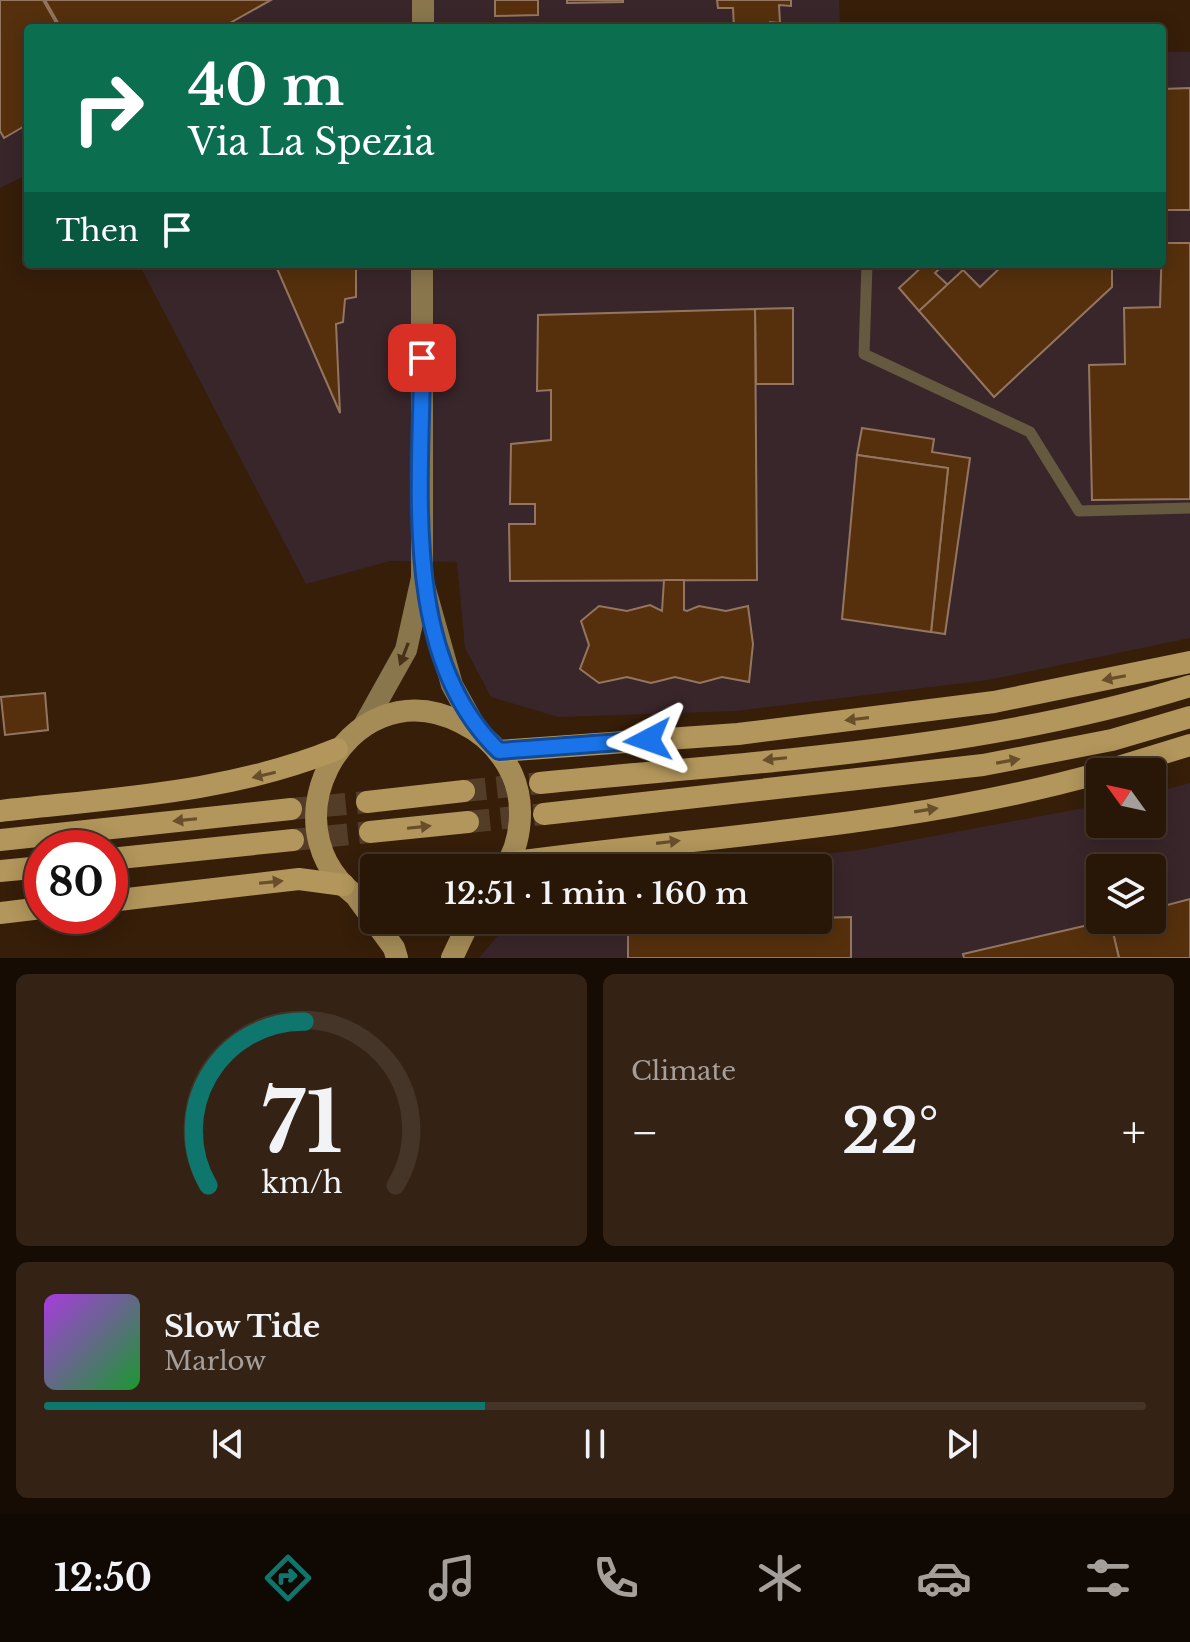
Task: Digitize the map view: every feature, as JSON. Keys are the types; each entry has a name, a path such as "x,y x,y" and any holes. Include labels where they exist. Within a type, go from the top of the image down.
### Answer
{"highway":[{"path":"499,751 738,734 994,702 1190,662"},
{"path":"540,783 962,737 1063,720 1190,686"},
{"path":"544,814 957,769 1100,743 1190,717"},
{"path":"1147,758 1190,745"},
{"path":"0,811 215,787 291,768 337,749"},
{"path":"599,854 1018,796 1086,776"},
{"path":"367,802 464,791"},
{"path":"0,840 291,809"},
{"path":"370,832 468,822"},
{"path":"128,857 293,840"},
{"path":"0,871 24,869"},
{"path":"128,899 299,879 358,896"},
{"path":"0,913 24,910"}],"main road":[{"path":"423,0 423,24"},
{"path":"363,727 406,650 422,578 422,268"},
{"path":"422,578 452,685 477,730 499,751 513,777 520,806 518,835 511,854"},
{"path":"397,958 394,948 358,896 334,875 319,845 314,811 321,778 337,749 363,727 390,715 420,711 450,717 477,730"},
{"path":"452,958 463,934"}],"lane":[{"path":"867,268 864,354 1030,432 1079,511 1190,508"}],"shaded area":[{"path":"0,0 839,0 840,24 24,24 24,176 0,188"},
{"path":"1166,52 1190,52 1190,638 988,680 735,711 558,717 491,697 465,648 457,562 390,561 306,584 141,268 1166,268"},
{"path":"1190,783 1190,958 479,958 499,934 832,934 832,854 822,854 859,850 1086,808 1086,838 1166,838 1166,789"}],"building":[{"path":"0,0 43,0 57,24 24,24 24,126 4,138 0,131"},
{"path":"45,0 271,0 228,24 59,24"},
{"path":"495,0 538,0 538,15 495,16"},
{"path":"567,0 623,0 623,2 567,3"},
{"path":"717,0 791,0 791,6 779,5 780,23 734,24 733,8 718,8"},
{"path":"1190,88 1190,210 1166,210 1166,89"},
{"path":"1166,243 1190,243 1190,499 1092,500 1089,365 1125,364 1124,308 1160,307 1161,268 1166,268"},
{"path":"277,268 356,268 356,297 345,299 343,322 336,324 340,413"},
{"path":"921,268 940,268 935,273 948,285 919,311 899,288"},
{"path":"1000,268 1112,268 1112,287 994,397 919,311 963,270 980,287"},
{"path":"793,308 793,384 756,384 755,309"},
{"path":"755,309 757,580 510,581 509,524 535,524 535,504 510,504 511,444 551,440 551,390 537,391 538,315"},
{"path":"862,428 934,439 932,452 970,458 945,634 931,632 948,468 857,455"},
{"path":"857,455 948,468 931,632 842,619"},
{"path":"664,580 684,580 684,610 687,611 699,606 726,611 748,606 753,644 749,682 722,677 700,683 675,677 651,683 627,677 599,683 580,669 589,645 581,621 599,606 627,611 650,605 662,611"},
{"path":"45,693 48,730 5,735 1,697"},
{"path":"1190,899 1190,958 1119,958 1113,934 1166,934 1166,905"},
{"path":"851,917 851,958 628,958 628,934 832,934 832,918"},
{"path":"1086,926 1086,934 1113,934 1119,958 964,958 963,954"}],"tunnel":[{"path":"464,791 540,783"},
{"path":"291,809 367,802"},
{"path":"468,822 544,814"},
{"path":"293,840 370,832"}],"route":[{"path":"422,358 422,578 452,685 477,730 499,751 648,740"}]}
